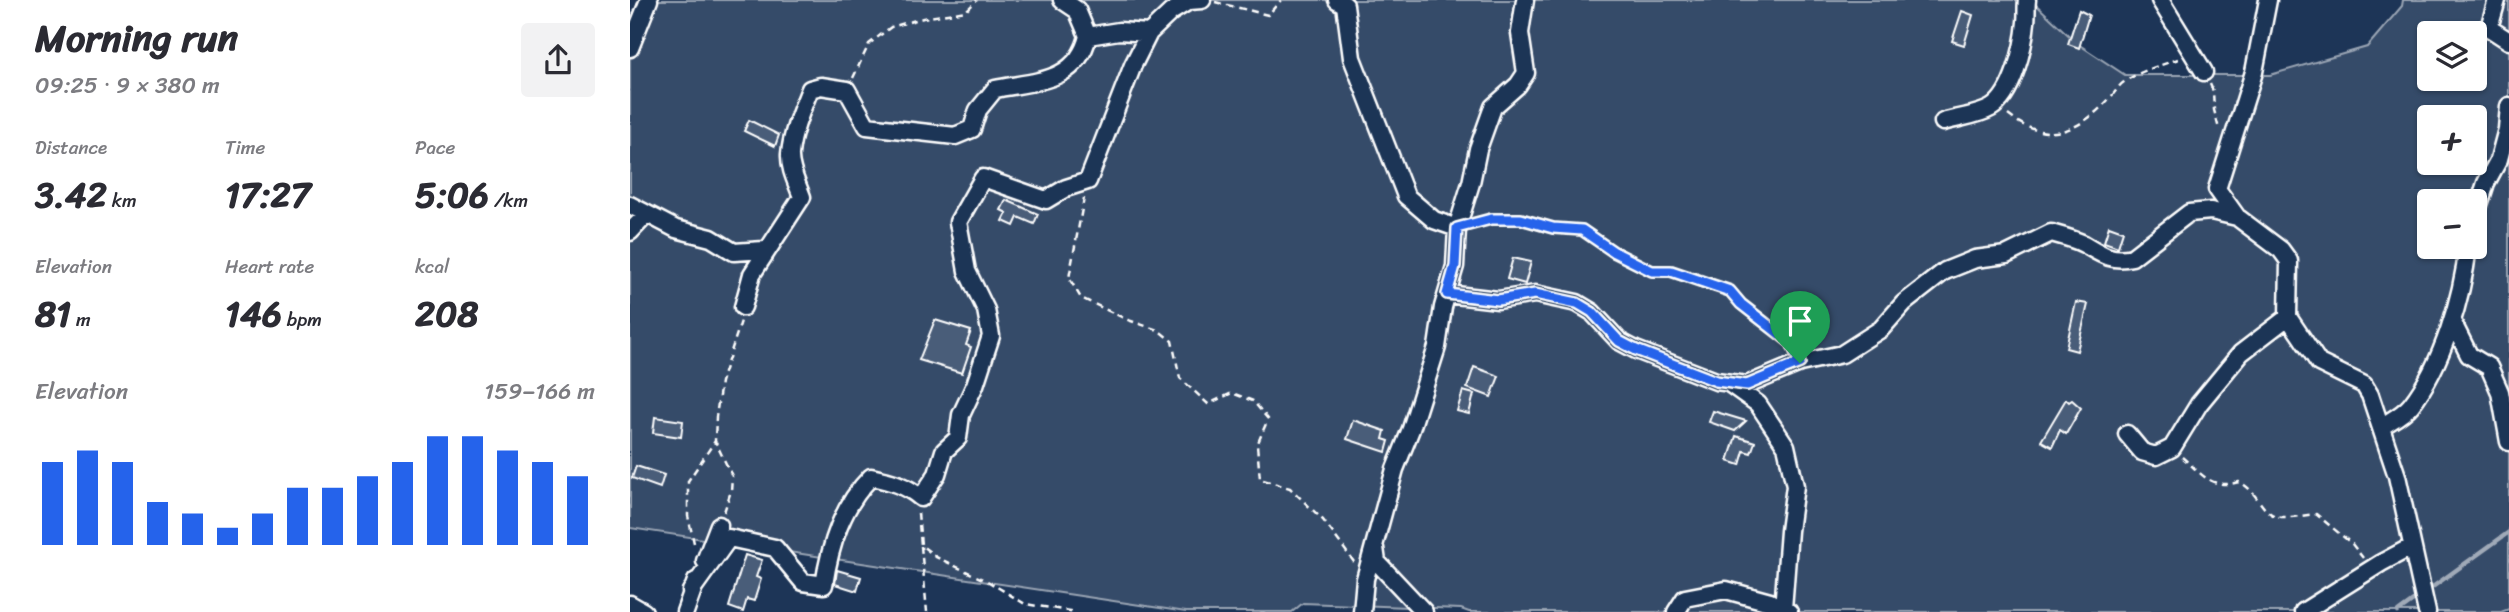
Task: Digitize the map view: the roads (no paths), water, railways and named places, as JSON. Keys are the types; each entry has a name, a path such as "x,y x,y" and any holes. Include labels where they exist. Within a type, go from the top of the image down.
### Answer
{"street":[{"path":"630,48 649,0"},
{"path":"743,307 752,274 802,197 793,175 790,155 801,111 810,89 821,86 846,90 867,126 955,136 972,129 978,110 995,89 1055,78 1068,70 1084,52 1088,36 1077,10 1062,0"},
{"path":"691,591 729,538 775,548 803,582 824,584 833,538 856,492 871,477 894,482 921,498 937,474 944,451 958,438 961,415 975,385 991,336 986,310 967,271 958,222 983,178 1046,200 1066,188 1088,181 1133,65 1149,33 1171,12 1189,1 1202,0"},
{"path":"1362,612 1365,579 1395,468 1411,429 1437,347 1455,266 1457,228 1478,149 1493,107 1518,85 1526,72 1520,33 1525,0"},
{"path":"1943,122 1979,113 2003,98 2010,86 2022,48 2027,0"},
{"path":"2160,0 2204,72"},
{"path":"2268,0 2254,72 2217,189 2237,217 2281,250 2289,261 2288,317 2319,363 2364,385 2370,395 2397,476 2427,612"},
{"path":"2497,0 2489,29 2509,41"},
{"path":"1343,2 1352,58 1406,196 1434,220 1457,228"},
{"path":"1088,36 1119,31 1149,33"},
{"path":"2484,189 2499,159 2507,129 2509,106"},
{"path":"630,205 676,229 711,239 734,253 764,250"},
{"path":"1447,294 1498,300 1535,294 1577,303 1592,312 1619,341 1636,350 1716,381 1747,385 1800,363 1842,354 1881,329 1904,303 1945,271 1975,259 2006,255 2051,233 2082,243 2107,258 2121,260 2132,257 2189,213 2211,211 2237,217"},
{"path":"630,232 647,214"},
{"path":"2381,428 2410,407 2437,358 2452,321 2464,279 2466,259"},
{"path":"2127,433 2142,452 2156,456 2172,447 2199,404 2241,354 2288,317"},
{"path":"2452,321 2469,355 2489,367 2500,392 2509,442"},
{"path":"1676,612 1685,598 1726,590 1786,610 1788,531 1795,486 1786,446 1758,404 1728,382"},
{"path":"685,612 719,525"},
{"path":"2303,612 2411,547"},
{"path":"1375,548 1377,562 1424,612"},
{"path":"630,604 644,612"}],"waterway":[{"path":"2427,591 2509,532"},
{"path":"2398,612 2420,596"}]}
